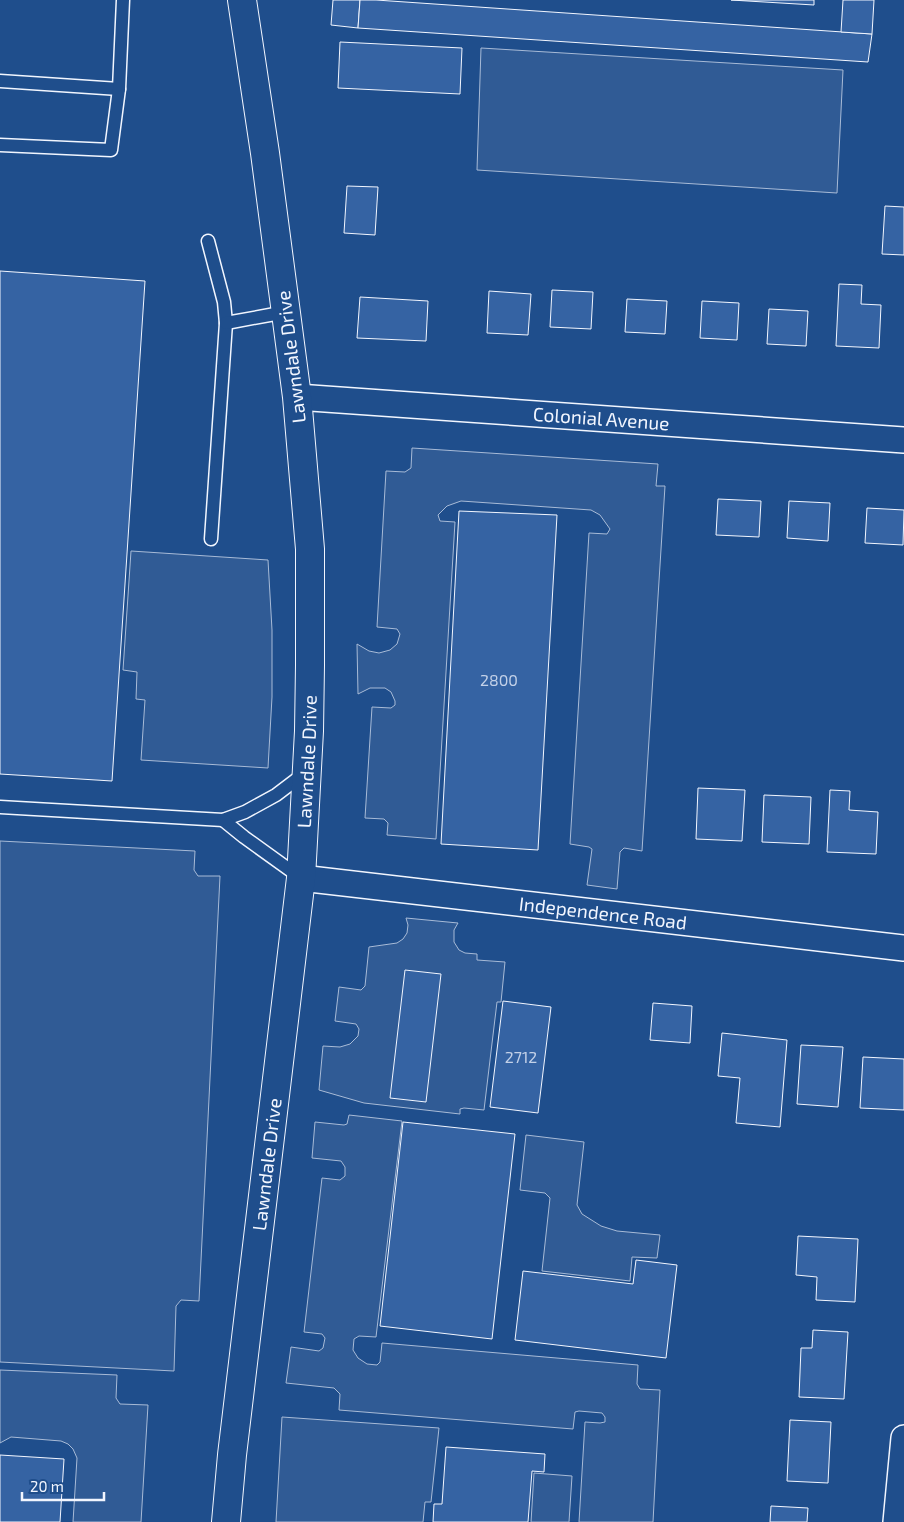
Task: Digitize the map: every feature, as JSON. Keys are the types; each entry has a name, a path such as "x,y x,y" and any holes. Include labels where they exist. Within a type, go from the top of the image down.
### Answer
{"main road":[{"name":"Lawndale Drive","path":"226,1522 232,1455 301,878 309,730 310,549 297,397 265,153 242,0"}],"street":[{"name":"Colonial Avenue","path":"297,397 904,440"},
{"name":"Independence Road","path":"301,878 904,948"},
{"path":"896,1522 904,1438"}],"lane":[{"path":"0,145 111,150 119,89 123,0"},
{"path":"0,81 119,89"},
{"path":"208,240 224,302 226,323 211,539"},
{"path":"226,323 286,312"},
{"path":"0,807 223,820 245,812 276,795 307,771"},
{"path":"223,820 301,878"}],"shaded area":[{"path":"481,48 843,70 837,193 477,170"},
{"path":"412,448 658,464 656,486 665,486 642,851 624,848 620,852 617,889 587,885 592,849 570,844 589,533 607,534 610,529 600,515 591,510 461,501 447,506 438,515 440,521 455,522 436,839 387,835 388,823 384,819 365,818 372,707 391,708 395,705 395,701 391,692 385,688 370,688 358,694 357,644 369,651 379,653 390,650 397,644 400,634 397,629 377,627 386,471 405,472 411,468"},
{"path":"131,551 268,560 272,630 272,697 268,768 141,760 145,700 136,699 137,672 123,670"},
{"path":"0,841 195,851 194,870 198,876 220,876 199,1301 181,1300 176,1306 174,1371 0,1362"},
{"path":"406,918 458,923 454,930 454,942 459,950 465,953 477,954 477,960 505,962 501,1002 497,1002 484,1110 464,1108 460,1109 460,1114 364,1103 319,1090 323,1046 340,1047 350,1044 358,1036 359,1029 356,1024 335,1021 339,987 361,990 365,986 369,947 397,943 403,939 407,933 408,925"},
{"path":"349,1115 402,1121 376,1337 359,1336 354,1339 353,1350 358,1358 367,1364 377,1365 380,1362 382,1343 638,1365 637,1384 640,1389 660,1390 653,1522 579,1522 585,1422 605,1422 605,1417 602,1413 575,1412 573,1429 339,1410 340,1394 334,1388 286,1383 291,1347 319,1351 323,1348 325,1338 322,1334 304,1332 322,1178 340,1180 345,1176 345,1167 341,1161 312,1158 315,1122 344,1125 347,1124"},
{"path":"526,1135 584,1142 577,1205 582,1214 601,1226 617,1231 660,1235 657,1258 632,1257 630,1281 542,1271 550,1198 545,1193 520,1190"},
{"path":"0,1370 117,1375 116,1398 120,1404 148,1405 141,1522 73,1522 77,1458 73,1449 61,1441 11,1437 0,1443"},
{"path":"282,1417 439,1428 431,1502 425,1502 423,1522 276,1522"},
{"path":"534,1473 572,1476 569,1522 531,1522"}],"building":[{"path":"333,0 360,0 358,28 331,25"},
{"path":"360,0 872,34 868,62 358,28"},
{"path":"731,0 814,0 814,5"},
{"path":"843,0 874,0 872,34 841,32"},
{"path":"340,42 462,48 460,94 338,88"},
{"path":"347,186 378,187 375,235 344,233"},
{"path":"885,206 904,207 904,255 882,254"},
{"path":"0,271 145,281 112,781 0,774"},
{"path":"839,284 862,285 861,304 881,305 879,348 836,346"},
{"path":"552,290 593,292 591,329 550,327"},
{"path":"489,291 531,294 528,335 487,333"},
{"path":"360,297 428,301 426,341 357,338"},
{"path":"627,299 667,301 665,334 625,332"},
{"path":"702,301 739,303 737,340 700,338"},
{"path":"769,309 808,311 806,346 767,344"},
{"path":"718,499 761,501 759,537 716,535"},
{"path":"789,501 830,503 828,541 787,538"},
{"path":"867,508 904,510 903,545 865,543"},
{"path":"459,511 557,515 538,850 441,844"},
{"path":"698,788 745,790 742,841 696,839"},
{"path":"830,790 850,791 849,810 878,812 876,854 827,852"},
{"path":"764,795 811,797 809,844 762,842"},
{"path":"405,970 441,974 426,1102 390,1098"},
{"path":"503,1001 551,1007 538,1113 490,1107"},
{"path":"653,1003 692,1006 690,1043 650,1040"},
{"path":"722,1033 787,1040 780,1127 736,1123 740,1078 718,1076"},
{"path":"801,1045 843,1047 838,1107 797,1104"},
{"path":"863,1057 904,1059 904,1110 860,1108"},
{"path":"403,1122 515,1134 492,1339 380,1326"},
{"path":"798,1236 858,1239 855,1302 816,1300 817,1277 796,1275"},
{"path":"636,1260 677,1265 666,1358 515,1340 523,1271 633,1284"},
{"path":"813,1330 848,1332 844,1399 799,1397 801,1348 812,1348"},
{"path":"790,1420 831,1422 828,1483 787,1481"},
{"path":"446,1447 545,1454 544,1472 532,1471 528,1522 433,1522 434,1504 442,1504"},
{"path":"0,1455 64,1459 60,1522 0,1522"},
{"path":"771,1506 808,1508 807,1522 770,1522"}]}
